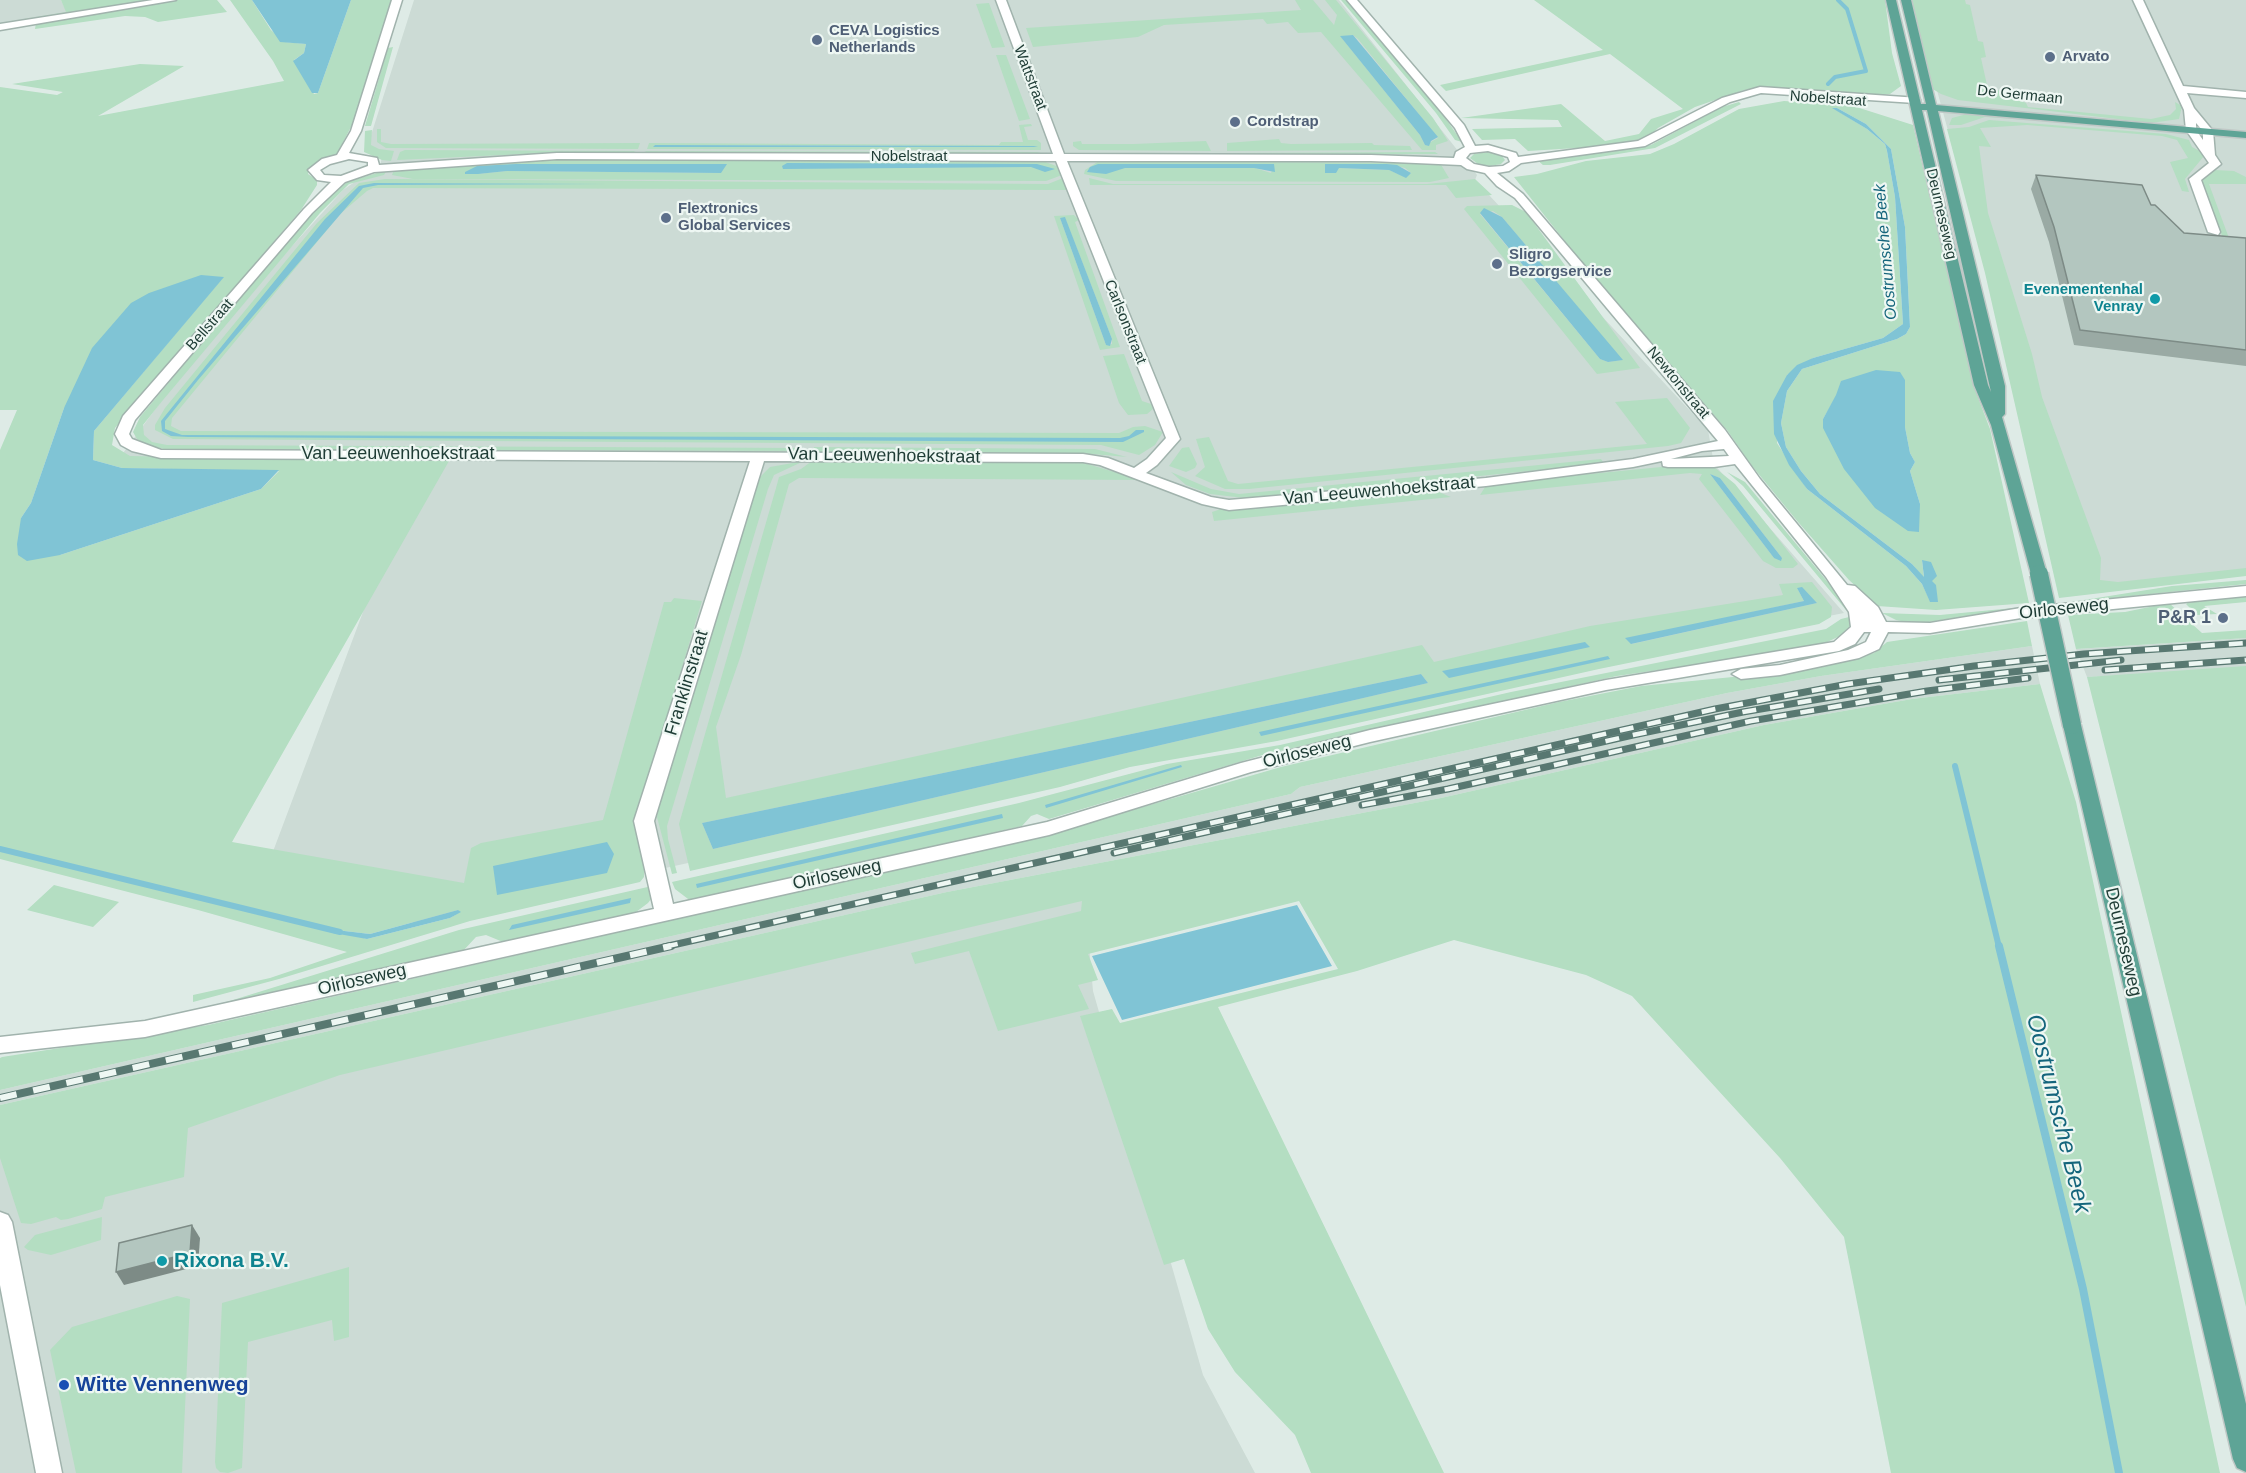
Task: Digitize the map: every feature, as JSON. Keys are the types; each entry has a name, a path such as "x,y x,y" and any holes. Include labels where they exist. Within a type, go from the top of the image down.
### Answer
{"main road":[{"name":"Deurneseweg","path":"1891,0 1981,385 1998,425 2039,574 2072,725 2246,1459"},
{"name":"Deurneseweg","path":"1906,0 1998,386 1998,425"},
{"name":"De Germaan","path":"1915,104 2246,135"}],"street":[{"path":"0,27 171,0"},
{"path":"342,157 347,143 356,131 397,0"},
{"name":"Wattstraat","path":"1000,0 1060,157"},
{"path":"1352,0 1460,127 1488,148 1514,157 1514,165 1505,169 1490,170"},
{"path":"2139,0 2189,109 2208,131 2210,154"},
{"path":"2180,89 2246,95"},
{"name":"Nobelstraat","path":"1514,157 1596,150 1647,142 1719,104 1742,95 1798,96 1915,104"},
{"path":"2189,109 2188,122 2191,130 2215,164 2195,179 2214,232"},
{"path":"1460,127 1471,149"},
{"path":"356,131 357,156"},
{"path":"1460,159 1471,149 1488,148"},
{"path":"357,156 369,158 373,166 359,176 328,179 316,176 314,170 326,161 357,156"},
{"name":"Nobelstraat","path":"373,166 557,156 1371,158 1460,159 1490,170"},
{"name":"Carlsonstraat","path":"1060,157 1173,440 1152,462 1136,473"},
{"name":"Newtonstraat","path":"1505,169 1519,196 1727,444 1832,574 1857,612 1860,627"},
{"name":"Newtonstraat","path":"1490,170 1501,184 1519,196"},
{"name":"Bellstraat","path":"308,212 328,179"},
{"name":"Bellstraat","path":"126,442 122,434 128,419 308,212 341,179"},
{"name":"Van Leeuwenhoekstraat","path":"126,442 137,448 161,454 1083,458 1103,461 1207,501 1229,505 1486,482 1633,464 1714,463 1738,459"},
{"name":"Van Leeuwenhoekstraat","path":"1633,464 1702,447 1727,444"},
{"name":"Franklinstraat","path":"665,912 644,821 759,455"},
{"name":"Newtonstraat","path":"1832,574 1872,610 1881,629"},
{"name":"Oirloseweg","path":"0,1045 145,1029 1049,828 1247,767 1370,736 1606,685 1839,646 1850,640 1860,627 1930,628 2020,613 2246,591"},
{"name":"Oirloseweg","path":"1667,676 1718,676 1791,668 1866,649 1879,637 1881,629"},
{"path":"0,1222 49,1473"}],"shaded area":[{"path":"0,0 61,0 67,12 0,23"},
{"path":"414,0 1339,0 1477,175 1475,180 1708,430 1714,464 1844,613 1631,655 416,923 254,902 416,471 118,460 204,343 343,190 359,179 379,173 382,156 366,151"},
{"path":"1920,0 2246,0 2246,572 2073,589 1920,28"},
{"path":"2246,638 2246,669 2087,677 2076,649"},
{"path":"2032,646 2040,684 1912,699 1764,725 1441,798 947,892 0,1105 0,1090 1291,794 1300,787 1727,693 1821,676"},
{"path":"1078,894 1085,901 1093,991 1203,1375 1255,1473 0,1473 0,1152"}],"green space":[{"path":"61,0 148,0 146,3 0,26 0,23 66,12"},
{"path":"175,0 217,0 227,12 158,22 145,17 125,16 35,29 36,23"},
{"path":"230,0 252,0 271,30 285,42 306,44 304,53 294,60 314,94 318,93 351,0 392,0 354,121 337,154 309,169 308,174 317,180 317,185 301,210 115,428 112,445 130,456 449,461 232,842 464,883 471,848 481,843 603,820 664,602 671,602 674,598 702,601 636,820 644,870 644,877 640,882 470,921 279,979 193,1002 193,995 270,978 347,952 198,910 0,859 0,450 17,410 0,410 0,87 57,95 63,92 12,84 140,64 184,66 98,116 284,81 273,61","holes":["223,277 94,431 93,460 122,468 279,471 261,489 60,555 21,518 31,503 64,408","458,910 460,912 450,918 367,939 336,930 370,934"]},
{"path":"1295,0 1313,0 1334,25 1337,15 1325,0 1336,0 1433,118 1448,141 1436,145 1436,150 1422,150 1321,32 1298,33 1288,22 1267,24 1263,19 1164,25 1138,37 1033,47 1026,28 1301,10","holes":["1353,35 1438,138 1425,145 1420,135 1341,37"]},
{"path":"1341,0 1347,0 1437,106 1462,142 1455,140 1436,113"},
{"path":"1534,0 1885,0 1892,53 1901,86 1890,94 1879,95 1784,88 1744,90 1695,107 1658,128 1651,135 1632,142 1610,146 1528,151 1515,139 1482,140 1472,129 1562,127 1558,120 1461,118 1561,104 1605,141 1639,134 1651,119 1683,109 1610,54 1446,91 1440,85 1603,50"},
{"path":"1911,0 1965,0 1966,4 1970,5 1978,41 1983,42 1986,57 1981,58 1987,85 2026,103 2028,107 2151,119 2170,115 2176,109 2175,102 2182,106 2179,119 2151,123 1958,100 1941,94 1931,88"},
{"path":"989,3 1005,47 992,48 976,4"},
{"path":"393,47 371,126 365,126 388,48"},
{"path":"996,55 1006,55 1030,119 1019,121"},
{"path":"1784,101 1850,105 1913,125 1974,387 1990,429 2029,603 1936,610 1877,606 1849,580 1798,522 1752,466 1727,430 1587,269 1514,177 1537,174 1586,161 1650,154 1674,144 1739,109","holes":["1833,108 1866,124 1891,149 1905,227 1910,327 1906,334 1897,339 1802,369 1787,391 1781,423 1786,447 1801,471 1820,494 1912,564 1924,578 1922,560 1932,581 1930,601 1922,584 1906,566 1807,489 1777,443 1787,375 1813,358 1883,338 1903,324 1895,197 1885,144 1867,129","1905,380 1905,427 1910,453 1915,462 1910,471 1920,504 1823,419 1837,395"]},
{"path":"1739,102 1741,104 1655,148 1550,165 1543,165 1537,160 1651,145 1722,107"},
{"path":"1967,114 2154,128 1985,117 1961,125 1949,125 1952,118"},
{"path":"1989,120 2166,134 2189,140 2192,147 2202,152 2204,156 2185,179 2189,192 2182,191 2170,162 2188,158 2177,140 2162,136 2027,125 1980,128 1991,147 1979,146 1988,213 2032,354 2042,397 2101,558 2100,580 2118,582 2246,568 2246,576 2059,598 1985,273 1947,129 1969,127"},
{"path":"1031,124 1032,126 1024,127 1028,140 1037,140 1041,143 1041,150 647,149 649,143 999,145 1001,142 1023,142 1019,125","holes":["655,145 1035,147 654,147"]},
{"path":"377,129 381,129 381,142 391,144 640,143 638,149 386,148 377,142"},
{"path":"372,130 371,145 379,149 394,151 391,161 382,160 364,152 365,131"},
{"path":"1279,139 1281,143 1291,144 1372,143 1374,145 1410,146 1412,150 1227,151 1227,143"},
{"path":"1081,141 1082,144 1134,144 1206,141 1211,151 1079,150 1073,146 1073,142"},
{"path":"405,150 636,151 629,154 547,153 397,160 400,152"},
{"path":"646,151 1041,152 1029,155"},
{"path":"1435,152 1438,154 1232,155 1228,153"},
{"path":"1488,152 1502,156 1505,160 1501,164 1490,166 1478,164 1470,158 1474,154"},
{"path":"531,159 1040,160 1059,167 1062,175 1046,181 413,179 392,175 394,170","holes":["516,164 726,164 720,173 507,171 478,174"]},
{"path":"1099,161 1440,163 1449,178 1430,182 1116,181 1084,174 1085,170","holes":["1098,164 1274,165 1271,173 1255,168 1124,168","1326,164 1387,164 1405,168 1411,173 1403,176 1389,170 1339,168"]},
{"path":"387,170 384,175 349,184 320,213 143,425 144,435 152,442 167,445 802,448 801,451 164,449 147,445 137,439 133,432 140,417 308,216 347,182"},
{"path":"2214,170 2234,171 2246,177 2246,184 2209,184 2233,249 2227,249 2202,184 2204,177"},
{"path":"1063,178 1068,190 373,188 340,214 172,418 171,426 181,431 1119,433 1133,427 1145,426 1163,432 1155,445 1139,455 1101,445 173,439 155,430 155,425 165,408 317,223 359,183 385,179 1048,184"},
{"path":"1089,178 1113,184 1427,184 1475,179 1492,195 1456,198 1446,185 1090,185"},
{"path":"1512,205 1526,212 1640,368 1597,374 1464,209 1467,206","holes":["1493,211 1502,217 1622,360 1608,362 1600,359 1480,214"]},
{"path":"1074,215 1079,220 1075,222 1120,347 1100,350 1054,216","holes":["1060,218 1065,218 1112,339 1112,344 1106,345"]},
{"path":"1124,354 1142,401 1151,404 1153,409 1147,414 1128,415 1119,403 1103,356"},
{"path":"1667,398 1690,428 1681,443 1668,446 1249,489 1225,489 1195,476 1205,467 1196,439 1209,437 1228,481 1238,484 1647,444 1615,402"},
{"path":"814,447 1095,449 1127,457 1092,454 813,452"},
{"path":"1189,447 1197,464 1195,468 1186,472 1169,466 1182,448"},
{"path":"1601,459 1603,462 1539,470 1253,499 1210,494 1186,485 1171,472 1211,489 1239,494"},
{"path":"804,461 774,475 768,489 667,826 677,873 672,874 657,817 659,805 758,479 770,467"},
{"path":"812,461 1084,463 1142,480 799,478 789,484 741,655 716,727 726,798 1422,645 1434,662 1590,626 1783,595 1779,584 1812,582 1832,607 1831,617 1819,624 1599,669 1277,741 1130,767 1060,787 690,871 679,824 779,477 801,469","holes":["1797,588 1817,603 1632,644 1626,639 1804,601","1421,674 1428,683 713,849 702,823"]},
{"path":"1692,464 1714,467 1735,484 1798,564 1793,568 1776,568 1763,561 1699,479 1702,474 1690,473 1480,495 1487,484","holes":["1710,474 1720,478 1782,558 1774,558"]},
{"path":"1727,472 1745,482 1850,609 1846,610 1743,486"},
{"path":"1431,489 1451,497 1214,521 1212,512 1224,508"},
{"path":"2246,580 2246,584 2065,603 2172,586"},
{"path":"2246,596 2246,602 2204,606 2217,614 2197,615 2186,604 2191,601"},
{"path":"2169,603 2202,633 2246,630 2246,638 2076,649 2068,615 2125,612"},
{"path":"2024,607 1916,624 1896,620 1882,613 1940,615"},
{"path":"1853,616 1848,632 1817,647 1617,676 1266,754 1049,819 1037,814 1031,816 1022,826 692,902 675,889 672,882 1019,803 1167,764 1280,745 1511,692 1826,629 1841,619"},
{"path":"2027,621 2032,646 1821,676 1727,693 1300,787 1291,794 0,1090 0,1058 2,1057 208,1025 1036,838 1281,767 1559,702 1641,686 1794,671 1874,653 1887,642"},
{"path":"2246,666 2246,1307 2087,677"},
{"path":"2040,684 2076,802 2220,1473 1891,1473 1844,1237 1780,1158 1632,996 1586,975 1454,940 1357,971 1218,1007 1444,1473 1311,1473 1295,1435 1235,1372 1208,1329 1184,1259 1164,1265 1080,1016 1112,1009 1120,1023 1338,969 1299,901 1088,954 1098,980 1078,985 1089,1009 998,1031 969,951 915,964 911,953 1081,911 1082,901 340,1075 188,1128 184,1177 105,1197 102,1209 68,1219 61,1220 56,1217 31,1224 21,1223 0,1158 0,1105 947,892 1441,798 1764,725 1912,699"},
{"path":"54,885 119,902 93,927 27,910"},
{"path":"652,886 654,895 648,903 636,912 620,917 503,942 486,935 476,937 463,951 219,1009 220,1004 459,930"},
{"path":"102,1217 101,1240 51,1255 24,1247 35,1235"},
{"path":"349,1267 349,1337 334,1341 332,1320 248,1342 242,1468 228,1473 220,1472 215,1462 222,1303"},
{"path":"177,1296 190,1299 182,1473 76,1473 50,1350 72,1327"}],"water":[{"path":"252,0 351,0 318,93 312,93 293,61 304,53 306,44 280,42"},
{"path":"1353,35 1438,137 1431,141 1429,146 1425,145 1420,135 1340,36"},
{"path":"1832,108 1837,108 1866,124 1891,149 1905,227 1910,327 1906,334 1897,339 1802,369 1787,391 1781,423 1786,447 1801,471 1820,494 1912,564 1924,577 1922,560 1931,562 1937,576 1932,581 1936,585 1938,602 1930,602 1922,584 1906,566 1807,489 1789,465 1774,434 1773,401 1787,375 1797,365 1813,358 1883,338 1903,324 1895,197 1885,144 1867,129"},
{"path":"655,145 1034,146 1038,147 653,147"},
{"path":"787,163 1037,164 1055,169 1045,172 1031,167 783,169 782,166"},
{"path":"727,164 721,173 507,171 465,174 477,166"},
{"path":"1098,164 1274,164 1275,172 1254,168 1125,168 1106,174 1087,172 1090,167"},
{"path":"1325,164 1397,165 1411,173 1406,178 1389,170 1339,168 1336,173 1325,173"},
{"path":"374,183 607,184 378,185 363,188 198,380 165,421 165,429 182,435 1120,438 1129,436 1136,430 1144,430 1144,432 1123,442 188,437 171,436 162,431 161,421 325,219 359,186"},
{"path":"1484,208 1502,217 1623,360 1608,362 1600,359 1480,213"},
{"path":"1065,217 1112,339 1110,346 1106,345 1060,218"},
{"path":"201,275 224,277 94,431 93,460 122,468 279,470 261,489 60,555 27,561 18,555 17,544 21,518 31,503 64,408 92,348 131,303 149,293"},
{"path":"1876,370 1900,372 1905,380 1905,427 1910,453 1915,462 1910,471 1920,504 1919,532 1908,531 1875,508 1844,469 1823,428 1823,419 1841,381"},
{"path":"1710,474 1720,478 1782,558 1781,561 1774,558"},
{"path":"1802,587 1817,603 1631,644 1625,638 1804,601 1797,588"},
{"path":"1585,642 1590,647 1449,678 1442,671"},
{"path":"1608,656 1610,659 1261,736 1259,732"},
{"path":"1421,674 1428,683 713,849 702,823"},
{"path":"1181,765 1182,767 1046,808 1045,805"},
{"path":"1002,814 1003,818 697,888 696,884"},
{"path":"607,842 614,854 607,873 497,895 493,866"},
{"path":"631,898 630,903 509,930 512,925"},
{"path":"1297,905 1332,966 1122,1020 1092,956"},
{"path":"458,910 461,912 450,918 367,939 333,933 336,930 370,934"}],"building":[{"name":"Evenementenhal Venray","path":"2036,175 2142,185 2151,205 2155,205 2184,233 2246,238 2246,350 2080,330 2054,227"},
{"path":"192,1225 190,1253 116,1272 119,1243"}],"waterway":[{"name":"Oostrumsche Beek","path":"1828,84 1835,77 1866,71 1847,9 1838,0"},
{"name":"Oostrumsche Beek","path":"1955,766 1999,947"},
{"path":"0,849 340,932"},
{"name":"Oostrumsche Beek","path":"1999,946 2083,1289 2119,1473"}],"railway":[{"path":"664,947 1715,709 1848,684 1974,666 2084,654 2246,643"},
{"path":"1939,680 2121,660"},
{"path":"2105,670 2246,660"},
{"path":"1362,805 1448,789 1751,721 1927,691 2028,678"},
{"path":"1114,853 1633,735 1743,712 1879,689"},
{"path":"0,1098 671,946"}],"place":[{"name":"CEVA Logistics Netherlands","path":"817,40"},
{"name":"Arvato","path":"2050,57"},
{"name":"Cordstrap","path":"1235,122"},
{"name":"Flextronics Global Services","path":"666,218"},
{"name":"Sligro Bezorgservice","path":"1497,264"},
{"name":"Evenementenhal Venray","path":"2155,299"},
{"name":"P&R 1","path":"2223,618"},
{"name":"Rixona B.V.","path":"162,1261"},
{"name":"Witte Vennenweg","path":"64,1385"}]}
